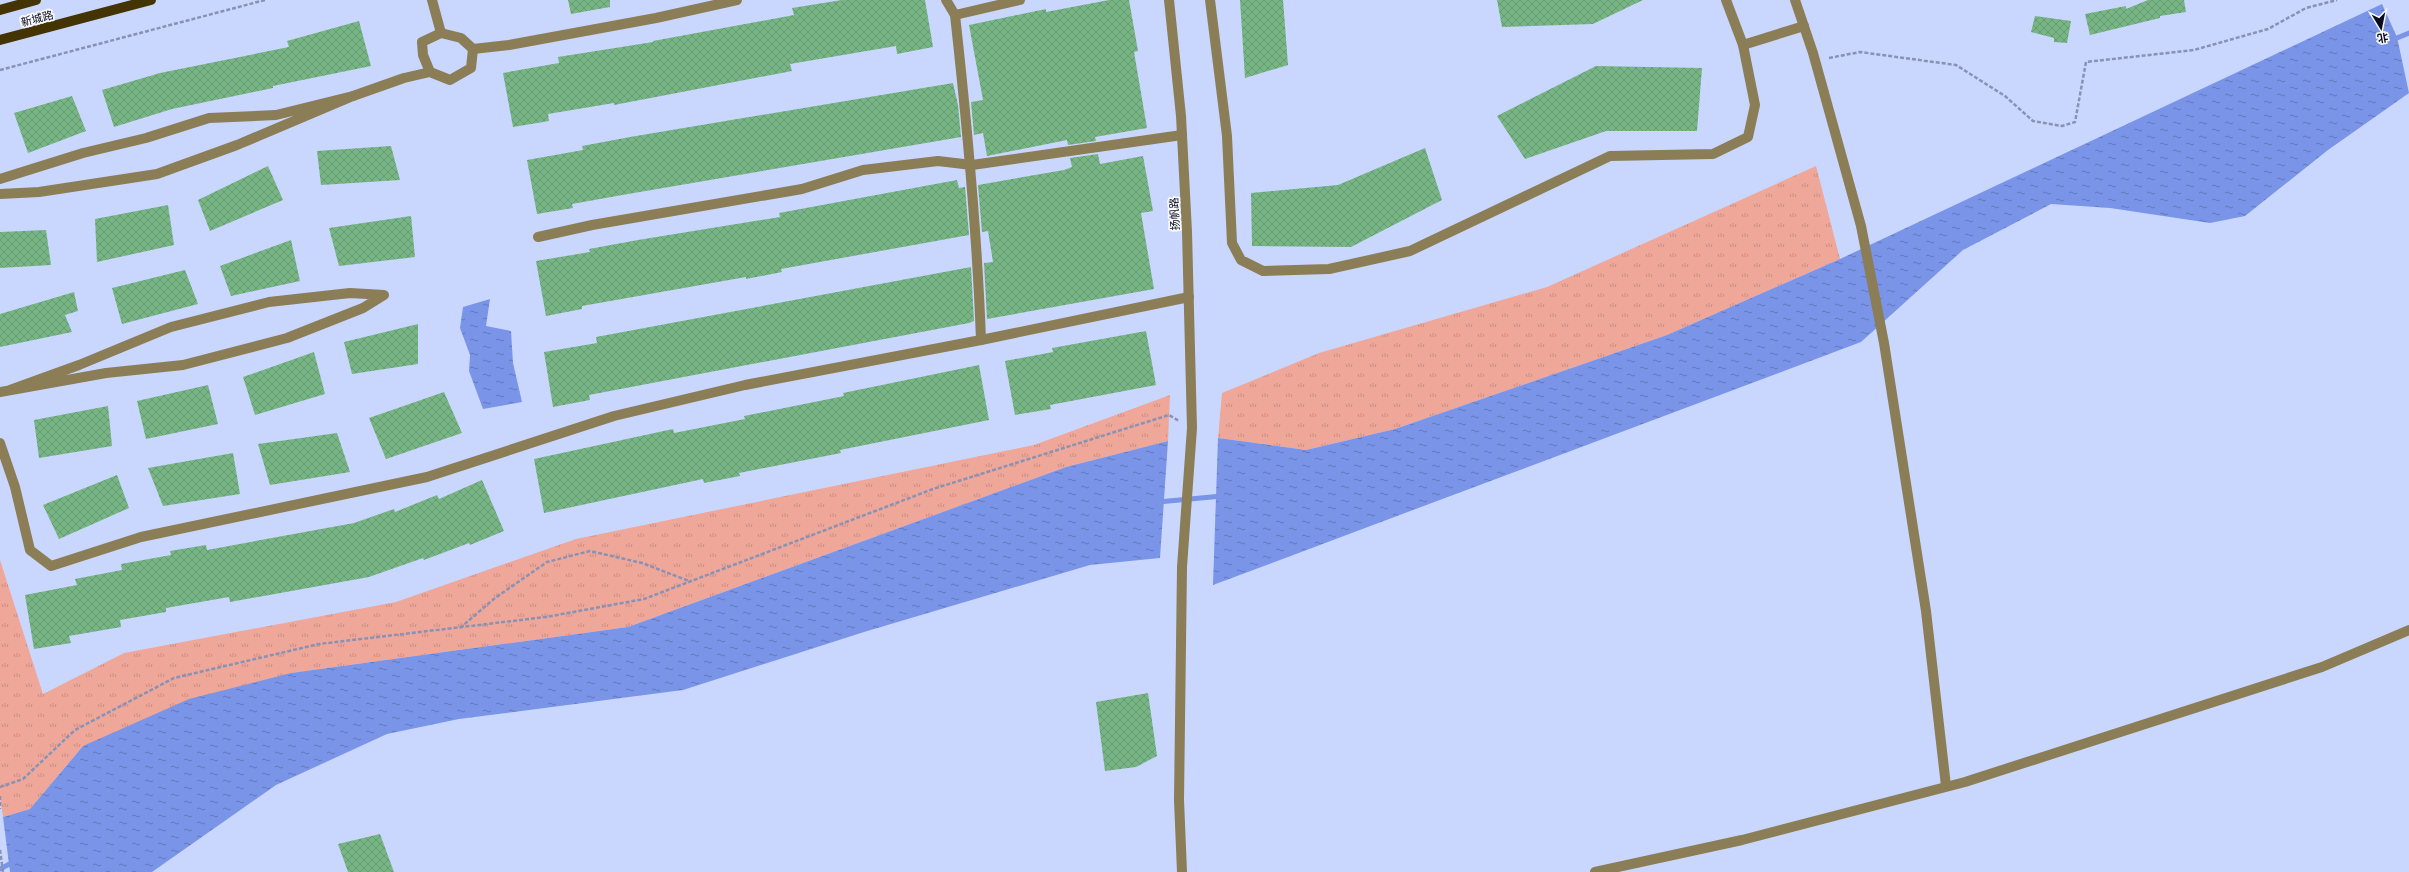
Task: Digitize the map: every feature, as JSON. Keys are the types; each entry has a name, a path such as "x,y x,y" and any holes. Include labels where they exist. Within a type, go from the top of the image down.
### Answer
{"main road":[{"name":"新城路","path":"0,10 36,0"},
{"name":"新城路","path":"0,40 151,0"}],"street":[{"path":"432,0 441,33"},
{"path":"430,72 423,55 422,42 441,33 461,38 474,49 509,45 642,20 737,0"},
{"path":"946,0 955,14 972,165 978,248 981,340"},
{"path":"955,14 1020,0"},
{"name":"扬帆路","path":"1169,0 1182,135 1189,297 1192,428 1182,567 1178,800 1182,872"},
{"path":"1210,0 1227,136 1232,243 1241,260 1263,271 1329,269 1410,251 1610,156 1713,154 1748,138 1755,105 1743,44 1726,0"},
{"path":"1795,0 1815,61 1861,226 1884,344 1926,610 1946,786"},
{"path":"1743,44 1804,26"},
{"path":"0,194 39,192 157,174 237,145 353,96 404,78 430,72 450,80 471,68 474,49"},
{"path":"0,179 83,153 146,138 209,118 276,115 353,96"},
{"path":"538,237 592,225 802,189 863,170 938,161 972,165 1182,135"},
{"path":"350,293 384,295 363,308 287,338 183,365 106,373 5,391 79,365 171,327 269,302 350,293"},
{"path":"0,443 15,487 30,550 51,566 141,537 427,477 614,416 745,385 981,340 1189,297"},
{"path":"1595,872 1742,840 1946,786 2322,667 2409,630"}],"path":[{"path":"0,70 265,0"},
{"path":"1815,61 1860,52 1956,66 2005,96 2033,121 2062,126 2075,122 2086,62 2194,50 2268,30 2306,8 2337,0"},
{"path":"0,787 23,779 75,730 174,678 319,644 459,629 546,617 644,599 933,489 1169,415 1192,428"},
{"path":"459,629 495,598 547,562 590,551 642,563 690,581"},
{"path":"0,796 0,809"},
{"path":"0,850 3,872"}],"green space":[{"path":"1816,166 1840,259 1667,335 1395,429 1306,450 1218,438 1222,393 1319,353 1547,287"},
{"path":"1170,395 1168,441 1066,467 628,627 291,673 83,746 30,809 3,817 0,797 0,560 43,694 124,653 396,602 576,539 1034,445"}],"water":[{"path":"2382,4 2397,37 2409,93 2328,150 2245,216 2210,223 2110,208 2051,204 1963,250 1861,342 1213,585 1218,438 1306,450 1395,429 1667,335 1840,259"},
{"path":"490,299 486,326 511,331 513,363 522,402 483,409 469,371 470,355 460,328 463,307"},
{"path":"1168,441 1160,558 1090,565 864,632 683,690 459,719 387,734 276,785 152,872 10,872 3,817 30,809 83,746 189,699 291,673 628,627 1066,467"}],"building":[{"path":"568,0 610,0 610,7 571,14"},
{"path":"842,0 925,0 933,47 897,54 896,46 790,64 792,71 614,105 614,103 548,114 549,121 513,127 503,73 559,63 558,57 653,42 794,15 792,8"},
{"path":"1109,0 1129,0 1138,51 1134,52 1147,128 1095,137 1096,141 1068,145 1067,140 987,156 983,133 974,135 971,102 983,100 969,25 1046,9 1046,12"},
{"path":"1240,0 1283,0 1288,65 1245,78"},
{"path":"1497,0 1643,0 1593,24 1502,27"},
{"path":"2148,0 2184,0 2186,12 2160,16 2160,18 2090,35 2085,14 2126,6 2126,9"},
{"path":"2035,16 2071,21 2067,43 2054,42 2054,38 2031,32"},
{"path":"359,21 371,66 172,109 114,127 102,90 160,73 289,47 287,41"},
{"path":"1596,66 1702,68 1697,131 1606,131 1525,159 1497,116"},
{"path":"953,83 958,105 961,137 572,204 573,208 537,214 527,160 583,150 582,146 630,137"},
{"path":"72,96 86,131 28,153 14,113"},
{"path":"391,146 400,180 321,185 317,151"},
{"path":"1425,148 1442,200 1351,247 1252,246 1251,193 1338,185"},
{"path":"1098,154 1100,164 1143,156 1153,211 1141,213 1154,289 987,319 984,263 993,262 988,231 982,232 978,185 1064,170 1072,167 1070,158"},
{"path":"268,166 283,200 210,231 198,200"},
{"path":"957,180 959,188 965,187 969,235 781,269 782,272 746,279 746,277 582,306 582,309 546,316 536,261 590,252 589,249 638,240 780,217 779,213"},
{"path":"168,205 174,245 97,262 95,219"},
{"path":"411,216 415,257 339,266 329,228"},
{"path":"46,230 51,265 0,268 0,232"},
{"path":"291,240 300,281 231,296 220,266"},
{"path":"971,267 974,321 969,323 589,395 590,400 553,407 544,352 597,343 596,337"},
{"path":"185,270 198,304 122,324 112,288"},
{"path":"74,292 78,311 65,315 72,332 0,347 0,314"},
{"path":"418,324 418,364 352,374 344,342"},
{"path":"1146,331 1156,385 1050,405 1051,409 1015,415 1005,361 1053,352 1052,348"},
{"path":"314,352 325,394 255,415 243,377"},
{"path":"979,365 989,420 840,450 841,453 739,473 740,476 704,483 703,479 544,513 534,459 673,429 674,433 745,419 744,416 844,396 843,393"},
{"path":"208,385 218,424 146,439 137,401"},
{"path":"444,392 462,433 386,459 369,418"},
{"path":"108,406 112,446 39,458 34,420"},
{"path":"337,433 350,472 270,485 258,444"},
{"path":"233,453 240,494 163,506 148,468"},
{"path":"117,475 129,508 59,539 43,505"},
{"path":"482,480 504,531 470,545 469,543 424,560 423,558 369,577 230,602 229,597 166,608 166,612 120,620 121,627 69,636 71,643 34,649 25,595 77,585 75,579 122,570 121,564 171,555 170,551 206,545 207,550 354,523 394,509 395,512 437,495 439,499"},
{"path":"1148,693 1157,756 1136,767 1105,771 1096,702"},
{"path":"380,834 394,872 348,872 338,844"}],"waterway":[{"path":"2392,40 2409,33"},
{"path":"1158,502 1222,496"},
{"path":"0,869 15,861"}]}
